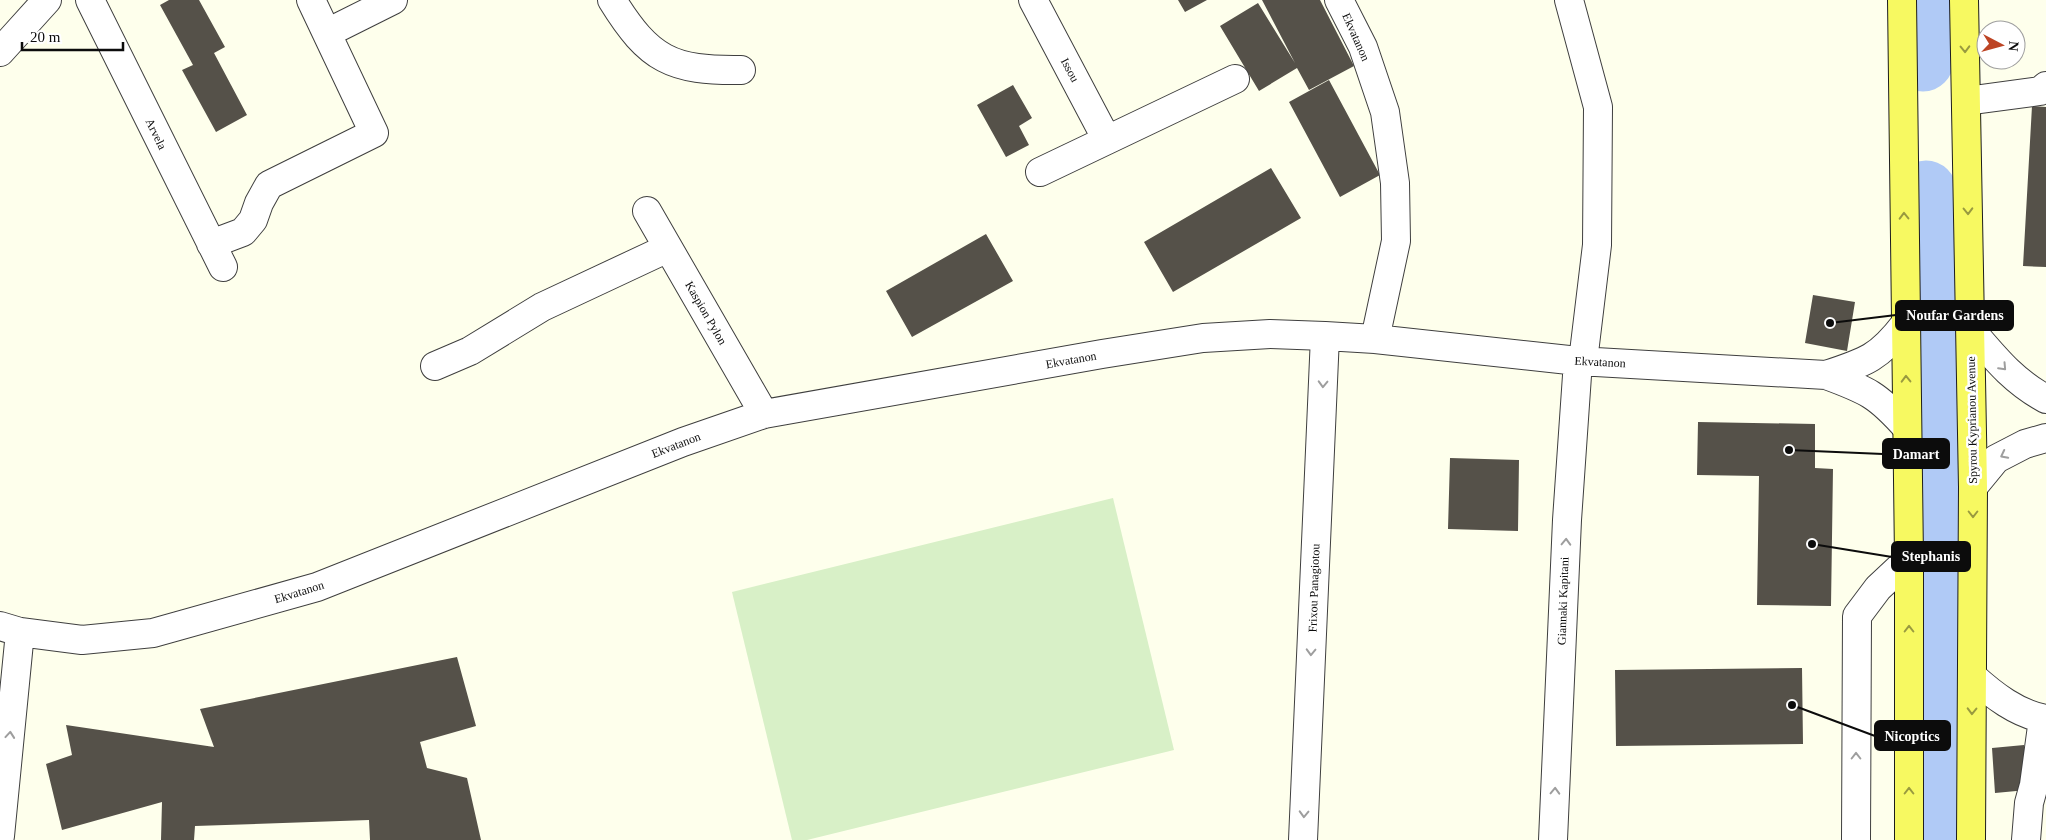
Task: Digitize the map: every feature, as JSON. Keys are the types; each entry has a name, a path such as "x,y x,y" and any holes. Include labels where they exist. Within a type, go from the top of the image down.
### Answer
{"main road":[{"path":"1902,0 1909,559 1909,840"},
{"name":"Spyrou Kyprianou Avenue","path":"1964,0 1974,487 1971,840"}],"street":[{"path":"0,52 47,0"},
{"name":"Arvela","path":"90,0 217,256 253,220 259,203 269,185 374,133 327,33"},
{"path":"311,0 327,33 393,0"},
{"path":"612,0 624,20 644,42 667,60 685,67 708,71 741,70"},
{"name":"Issou","path":"1033,0 1107,140"},
{"name":"Ekvatanon","path":"1339,0 1363,47 1384,112 1395,183 1396,241 1375,339"},
{"name":"Giannaki Kapitani","path":"1554,840 1567,520 1580,361 1597,245 1598,108 1569,0"},
{"path":"1040,172 1235,79"},
{"path":"1966,101 2040,91 2046,86"},
{"name":"Kaspion Pylon","path":"647,212 764,414"},
{"path":"435,366 470,351 542,307 668,248"},
{"name":"Ekvatanon","path":"1826,375 1860,364 1876,355 1890,344 1905,324"},
{"path":"1971,330 2005,370 2027,389 2046,399"},
{"name":"Ekvatanon","path":"10,629 82,640 153,633 317,588 683,442 764,414 1203,338 1270,334 1325,336 1375,339 1580,361 1826,375 1859,387 1877,397 1907,428"},
{"name":"Frixou Panagiotou","path":"1303,840 1325,336"},
{"path":"1974,487 1996,459 2025,444 2046,438"},
{"path":"1856,840 1857,616 1878,588 1909,559"},
{"path":"0,836 10,629"},
{"path":"1972,676 1996,698 2045,719 2034,785 2029,803 2026,840"}],"green space":[{"path":"1113,498 1174,750 807,840 792,840 732,592"}],"building":[{"path":"169,0 199,0 225,47 214,53 247,115 216,132 182,70 193,65 160,5"},
{"path":"1178,0 1207,0 1185,12"},
{"path":"1262,0 1320,0 1354,66 1309,90 1297,68 1259,91 1220,26 1258,3 1295,63"},
{"path":"1329,80 1380,175 1340,197 1289,102"},
{"path":"1013,85 1032,118 1019,126 1029,145 1006,157 977,105"},
{"path":"2032,106 2046,107 2046,267 2023,266"},
{"path":"1271,168 1301,218 1173,292 1144,242"},
{"path":"986,234 1013,281 912,337 886,291"},
{"path":"1813,295 1855,302 1847,351 1805,343"},
{"path":"1698,422 1815,424 1815,468 1833,469 1831,606 1757,605 1759,476 1697,475"},
{"path":"1450,458 1519,460 1518,531 1448,529"},
{"path":"457,657 476,726 420,742 427,768 467,778 481,840 370,840 369,820 195,826 194,840 161,840 162,802 62,830 46,764 72,755 66,725 214,747 200,709"},
{"path":"1802,668 1803,744 1616,746 1615,670"},
{"path":"2024,745 2027,790 1995,793 1992,748"}],"waterway":[{"path":"1923,0 1923,61"},
{"path":"1926,191 1931,840"}],"place":[{"name":"Noufar Gardens","path":"1830,323"},
{"name":"Damart","path":"1789,450"},
{"name":"Stephanis","path":"1812,544"},
{"name":"Nicoptics","path":"1792,705"}]}
